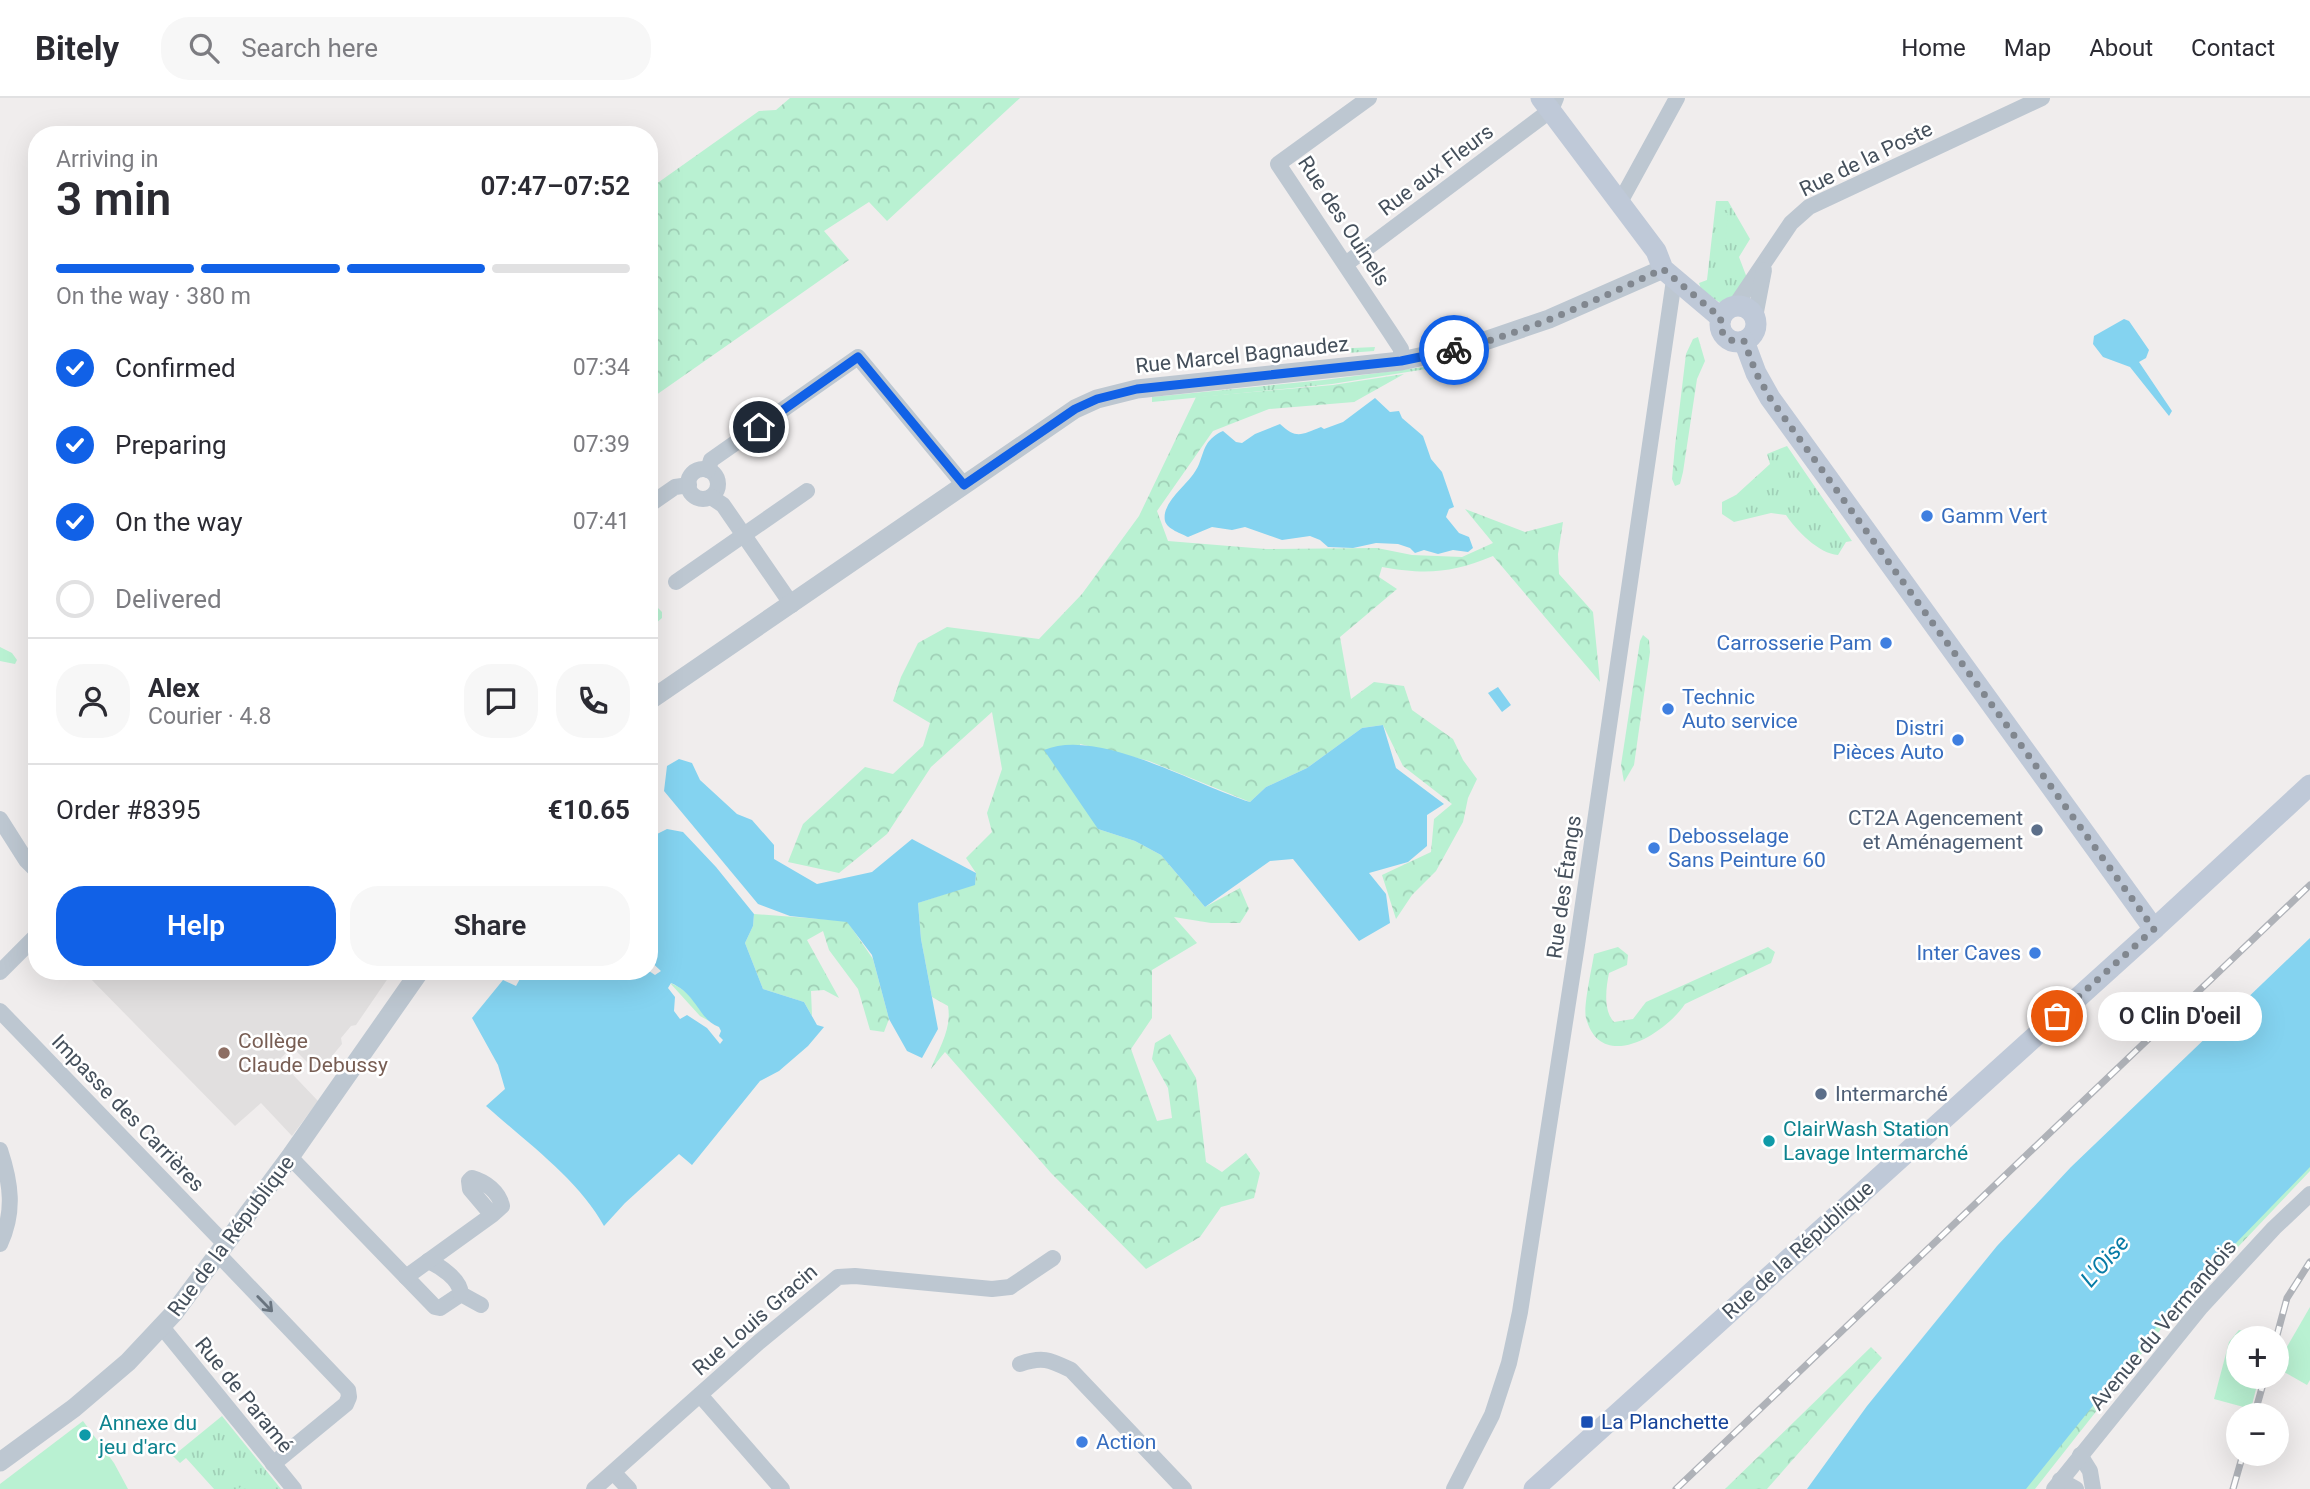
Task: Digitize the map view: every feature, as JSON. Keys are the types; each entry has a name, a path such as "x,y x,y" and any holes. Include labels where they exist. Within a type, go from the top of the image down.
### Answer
{"main road":[{"path":"1549,102 1619,204 1656,251 1669,274 1728,312 1747,308 1755,317 1754,334 1744,341 1737,342 1726,338 1721,328 1728,312"},
{"path":"1744,341 1756,373 1770,398 2154,929"},
{"name":"Rue de la République","path":"1534,1489 2310,785"}],"street":[{"name":"Rue des Ouinels","path":"1369,98 1278,164 1347,263 1401,349 1401,361"},
{"path":"1619,204 1677,98"},
{"name":"Rue de la Poste","path":"1728,312 1791,223 1810,207 2042,98"},
{"name":"Rue aux Fleurs","path":"1347,263 1549,102"},
{"name":"Rue de la Poste","path":"1755,317 1766,261"},
{"name":"Rue Marcel Bagnaudez","path":"658,697 1075,409 1097,399 1137,389 1401,361 1470,346 1669,274"},
{"name":"Rue des Étangs","path":"1454,1489 1492,1415 1509,1363 1520,1312 1577,945 1669,274"},
{"path":"708,470 711,460 858,357 964,485"},
{"path":"689,485 694,473 708,470 716,476 718,485 711,497"},
{"path":"689,485 697,498 711,497 723,505 792,605"},
{"path":"658,499 675,487 689,485"},
{"path":"676,582 807,491"},
{"path":"0,819 28,862"},
{"path":"0,972 28,944"},
{"name":"Rue de la République","path":"0,1462 74,1408 128,1362 162,1327 290,1157 414,980"},
{"name":"Impasse des Carrières","path":"0,1011 222,1249 348,1390 346,1404 273,1464"},
{"path":"0,1150 8,1175 11,1198 7,1230 0,1244"},
{"path":"290,1157 435,1307 440,1308 461,1294"},
{"name":"Avenue du Vermandois","path":"2057,1484 2201,1307 2274,1228 2310,1194"},
{"path":"406,1277 492,1215"},
{"name":"Rue Louis Gracin","path":"594,1489 759,1342 838,1277 855,1276 992,1289 1010,1287 1053,1258"},
{"path":"428,1261 439,1265 461,1288 461,1294"},
{"path":"461,1294 481,1305"},
{"name":"Rue de Paramé","path":"162,1327 294,1489"},
{"path":"1020,1364 1035,1359 1049,1360 1071,1370 1184,1489"},
{"path":"700,1395 782,1489"},
{"path":"2080,1455 2090,1471 2093,1489"},
{"path":"614,1473 629,1489"},
{"path":"2057,1484 2076,1489"}],"shaded area":[{"name":"Collège Claude Debussy","path":"92,980 387,980 356,1025 351,1026 341,1038 342,1044 318,1073 292,1047 279,1060 318,1101 292,1136 261,1103 235,1126"}],"green space":[{"path":"790,98 1020,98 887,221 869,202 824,231 849,260 658,394 658,183 759,111 776,110"},
{"path":"1716,201 1728,201 1750,239 1739,257 1747,278 1734,299 1721,303 1702,292 1699,283 1707,280"},
{"path":"1718,212 1728,213 1725,244 1715,243"},
{"path":"1698,337 1705,361 1697,379 1683,472 1680,484 1675,486 1672,479 1686,354 1693,339"},
{"path":"1375,347 1374,351 1334,354 1332,349"},
{"path":"1447,364 1332,384 1152,402 1152,397 1324,380"},
{"path":"1404,374 1354,402 1269,409 1213,431 1157,511 1168,541 1266,549 1377,548 1412,555 1462,557 1493,543 1465,509 1525,532 1563,522 1558,554 1559,574 1593,612 1600,682 1493,556 1465,566 1439,571 1382,567 1379,577 1397,589 1340,637 1351,699 1374,682 1404,686 1412,710 1453,739 1463,760 1477,779 1468,798 1463,822 1436,871 1412,895 1396,919 1382,875 1431,852 1434,819 1452,804 1403,766 1383,725 1362,728 1307,768 1266,787 1250,802 1149,761 1080,744 1098,829 1135,841 1161,855 1205,907 1240,888 1249,909 1240,923 1211,923 1174,917 1197,943 1152,970 1152,1018 1131,1049 1157,1121 1172,1118 1168,1088 1152,1059 1155,1043 1170,1034 1196,1078 1206,1162 1222,1172 1246,1153 1260,1173 1254,1198 1221,1207 1200,1237 1146,1269 1051,1173 945,1052 931,1069 944,1038 949,1014 948,1006 932,997 921,939 918,903 975,884 976,873 966,858 992,832 987,813 1002,769 992,712 931,767 887,834 839,873 788,862 803,824 865,767 893,774 923,746 930,723 893,701 901,677 918,643 947,627 1039,639 1082,594 1139,516 1196,397 1333,385"},
{"path":"1787,446 1852,541 1846,542 1838,555 1816,546 1786,515 1771,513 1734,522 1722,514 1722,502 1736,495 1770,464 1767,454"},
{"path":"658,608 662,612 662,618 658,621"},
{"path":"1643,635 1649,640 1650,652 1634,765 1624,782 1621,765"},
{"path":"0,647 12,653 17,660 15,664 0,661"},
{"path":"754,914 847,921 873,959 889,1019 884,1032 870,1030 858,989 829,950 823,931 807,940 839,998 824,990 811,991 812,1016 804,1002 763,989 745,943 753,926"},
{"path":"1618,947 1628,955 1627,965 1609,973 1607,1005 1614,1022 1633,1019 1646,1002 1768,947 1775,952 1771,963 1685,1004 1676,1016 1649,1036 1619,1046 1605,1044 1594,1035 1585,1013 1594,954"},
{"path":"670,983 689,995 711,1022 700,1016"},
{"path":"2310,1158 2310,1171 2165,1324 2035,1489 2023,1489 2094,1393"},
{"path":"2310,1307 2310,1380 2307,1385 2289,1375 2289,1343"},
{"path":"1871,1347 1882,1358 1767,1489 1725,1489"},
{"path":"2226,1353 2226,1389 2256,1389 2252,1403 2229,1403 2214,1399"},
{"path":"222,1416 281,1489 214,1489 186,1458 180,1463 173,1456"},
{"path":"83,1421 114,1463 128,1489 0,1489 0,1484"},
{"path":"259,1472 265,1479 262,1482 268,1488 238,1489"}],"water":[{"path":"2124,319 2129,321 2149,350 2146,358 2139,362 2172,411 2169,416 2130,367 2103,357 2093,344 2094,336"},
{"path":"1375,398 1390,412 1399,411 1402,418 1423,436 1431,459 1442,472 1454,507 1449,509 1446,517 1459,533 1469,537 1473,548 1468,552 1453,550 1438,554 1424,550 1415,553 1398,544 1376,543 1353,548 1328,547 1310,536 1282,540 1245,527 1232,530 1212,527 1188,537 1166,524 1165,514 1171,500 1192,476 1208,442 1218,433 1223,431 1236,442 1242,443 1255,434 1280,424 1295,434 1321,427 1324,429 1343,422"},
{"path":"1498,687 1511,705 1502,712 1488,693"},
{"path":"1383,725 1396,768 1444,804 1427,815 1427,846 1408,862 1369,873 1386,894 1390,923 1359,941 1293,859 1270,861 1205,907 1161,855 1135,841 1098,829 1044,750 1066,745 1092,746 1119,752 1250,802 1266,787 1307,768 1362,728"},
{"path":"679,759 692,763 700,780 737,814 752,820 774,845 774,859 817,884 872,872 912,839 976,873 975,885 918,903 921,939 938,1029 922,1058 907,1051 889,1019 872,955 847,922 790,916 758,904 664,791 667,766"},
{"path":"667,829 683,832 754,914 753,926 745,943 763,989 804,1002 817,1025 824,1027 808,1046 779,1071 760,1081 692,1165 679,1154 604,1226 566,1177 486,1106 505,1089 498,1065 472,1018 503,980 516,986 519,980 658,980 658,973 661,971 658,968 658,834","holes":["671,983 687,994 707,1019 719,1027 719,1036 723,1040 720,1044 707,1028 687,1015 680,1019 674,1011 675,997 668,988"]},
{"name":"L'Oise","path":"2310,938 2310,1167 2166,1315 2026,1489 1807,1489 1867,1406 1997,1246 2071,1167"}],"railway":[{"path":"1676,1489 2310,885"},
{"path":"2279,1326 2287,1298 2310,1262"},
{"path":"2258,1403 2262,1389"},
{"path":"2233,1489 2240,1466"}],"way so far":[{"path":"1454,350 1549,319 1663,269 1721,318 1721,328 1726,338 1737,342 1744,341 1756,373 1770,398 2154,929 2057,1016"}],"place":[{"name":"Gamm Vert","path":"1927,516"},
{"name":"Carrosserie Pam","path":"1886,643"},
{"name":"Technic Auto service","path":"1668,709"},
{"name":"Distri Pièces Auto","path":"1958,740"},
{"name":"CT2A Agencement et Aménagement","path":"2037,830"},
{"name":"Debosselage Sans Peinture 60","path":"1654,848"},
{"name":"Inter Caves","path":"2035,953"},
{"name":"O Clin D'oeil","path":"2057,1016"},
{"name":"Collège Claude Debussy","path":"224,1053"},
{"name":"Intermarché","path":"1821,1094"},
{"name":"ClairWash Station Lavage Intermarché","path":"1769,1141"},
{"name":"La Planchette","path":"1587,1422"},
{"name":"Annexe du jeu d'arc","path":"85,1435"},
{"name":"Action","path":"1082,1442"}],"route":[{"path":"759,427 858,357 964,485 1075,409 1097,399 1137,389 1401,361 1454,350"}]}
